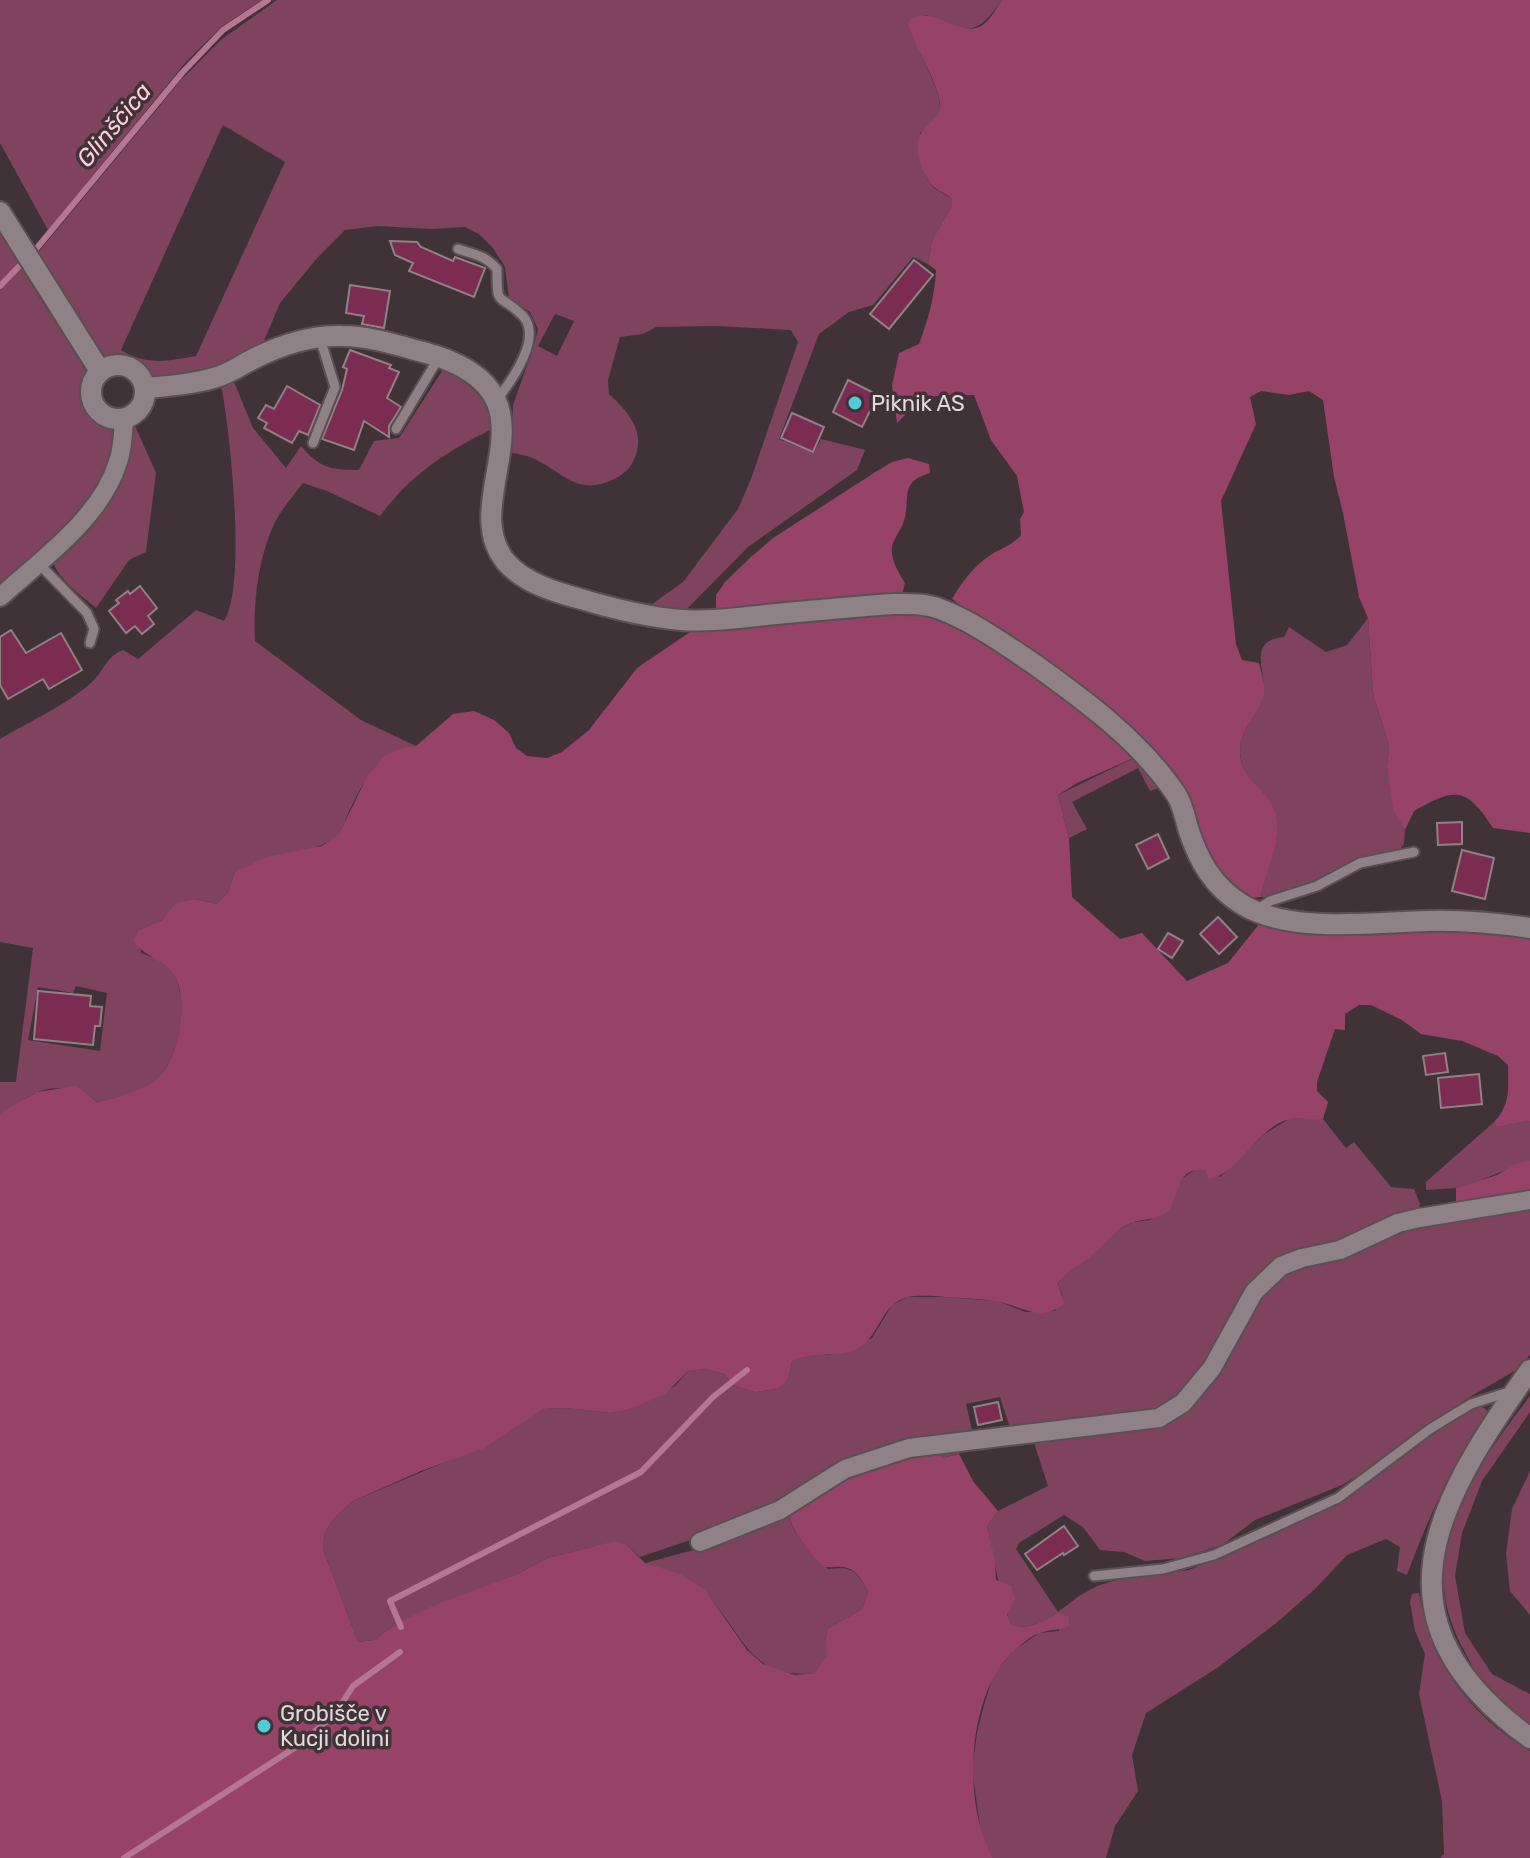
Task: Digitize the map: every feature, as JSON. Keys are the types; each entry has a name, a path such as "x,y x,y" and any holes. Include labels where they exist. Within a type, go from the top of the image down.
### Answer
{"street":[{"path":"0,212 100,371"},
{"path":"146,388 219,377 265,353 300,340 343,336 379,340 439,356 466,369 488,388 496,401 500,413 502,449 492,509 495,538 505,561 524,578 557,593 616,609 683,620 893,604 921,603 940,609 1001,642 1116,726 1149,759 1178,797 1200,861 1218,887 1255,911 1283,919 1332,924 1431,921 1499,923 1530,928"},
{"path":"112,364 130,366 143,379 146,388 142,406 136,413 124,418 110,418 102,414 92,400 92,382 100,371 112,364"},
{"path":"0,597 88,514 107,488 118,462 124,418"},
{"path":"700,1542 780,1510 845,1469 909,1448 1159,1418 1183,1403 1212,1368 1254,1292 1281,1266 1340,1250 1398,1223 1530,1200"},
{"path":"1530,1370 1459,1480 1434,1547 1430,1583 1434,1614 1444,1644 1465,1677 1486,1702 1530,1738"}],"lane":[{"path":"458,249 484,256 491,262 497,269 496,292 499,299 524,316 529,328 526,351 516,374 496,401"},
{"path":"313,443 335,387 320,338"},
{"path":"396,429 439,356"},
{"path":"38,563 87,613 94,629 90,643"},
{"path":"1255,911 1270,901 1317,886 1360,863 1414,852"},
{"path":"1094,1576 1163,1569 1214,1555 1338,1498 1430,1429 1471,1404 1515,1391"}],"shaded area":[{"path":"0,0 262,0 221,27 186,62 48,230 0,143"},
{"path":"277,0 1002,0 976,27 961,28 926,15 907,23 934,83 940,107 937,118 920,133 922,166 934,188 952,199 952,206 932,240 928,264 913,257 873,305 849,312 819,334 779,439 814,453 821,439 865,450 857,470 748,547 685,611 648,607 683,582 738,509 798,342 791,330 656,327 643,334 620,337 608,380 609,394 635,426 637,451 623,474 601,484 589,485 570,480 530,457 512,453 513,405 538,329 530,312 509,298 505,267 493,248 479,234 465,227 378,226 345,230 280,303 261,348 220,364 149,380 137,368 99,351 36,255 181,80 222,39","holes":["223,125 285,162 196,356 157,361 130,355 121,350","555,314 574,321 557,356 538,346"]},
{"path":"1002,0 1530,0 1530,833 1493,828 1475,804 1459,795 1440,798 1414,811 1405,830 1394,812 1387,767 1389,746 1373,693 1368,618 1359,597 1334,477 1323,400 1309,391 1289,395 1261,391 1250,397 1256,424 1221,501 1236,644 1242,660 1259,663 1264,686 1262,701 1244,734 1240,749 1244,769 1271,804 1277,823 1276,844 1261,897 1248,898 1222,880 1203,843 1185,795 1156,752 1128,725 952,599 978,565 1021,535 1020,519 1024,512 1017,476 991,440 974,395 931,397 897,423 892,385 899,353 919,344 935,280 936,270 928,264 932,240 952,206 952,199 928,180 919,160 918,139 937,116 940,103 934,82 907,23 925,16 972,29 987,21"},
{"path":"0,230 47,310 93,372 88,399 93,412 117,426 108,475 80,516 0,590"},
{"path":"444,368 477,393 491,418 492,429 430,465 404,488 380,516 303,483 277,519 264,552 256,597 255,641 361,720 416,746 391,754 374,769 361,788 339,834 331,840 306,851 235,872 228,892 217,904 194,899 178,902 162,920 139,930 141,953 169,967 176,979 182,1009 177,1042 164,1070 155,1081 136,1091 97,1102 76,1091 59,1088 42,1090 0,1113 0,1082 16,1082 33,948 0,942 0,739 83,690 109,660 123,650 138,659 196,610 224,621 231,603 236,543 232,470 221,385 234,382 253,428 286,468 301,446 326,466 359,470 374,441 399,438","holes":["76,986 107,993 100,1051 28,1040 38,987 73,993"]},
{"path":"130,426 135,426 156,473 146,552 129,560 96,608 64,580 52,559 87,527"},
{"path":"908,458 929,464 930,473 909,487 903,524 892,547 894,561 905,583 902,594 716,611 716,595 725,582 773,538 892,462"},
{"path":"890,614 924,616 960,628 1052,687 1138,756 1077,783 1058,795 1069,838 1072,897 1120,939 1142,933 1187,981 1228,963 1260,923 1351,932 1488,932 1530,936 1530,1121 1496,1127 1494,1122 1506,1102 1508,1089 1508,1065 1498,1056 1462,1041 1421,1034 1402,1020 1371,1005 1359,1005 1345,1014 1345,1030 1335,1029 1317,1082 1317,1091 1328,1102 1323,1119 1291,1119 1279,1123 1220,1175 1209,1179 1205,1170 1188,1173 1167,1212 1121,1228 1062,1278 1058,1283 1064,1304 1055,1310 1040,1313 987,1300 908,1297 891,1307 862,1346 844,1353 807,1356 792,1361 789,1378 778,1389 755,1392 735,1386 724,1374 705,1369 688,1371 665,1394 628,1410 610,1413 544,1409 484,1448 353,1501 336,1516 325,1532 323,1549 358,1642 374,1640 396,1624 437,1604 518,1574 547,1558 616,1541 627,1545 645,1563 680,1574 705,1590 747,1650 763,1664 795,1675 815,1673 827,1655 827,1629 862,1609 868,1592 852,1570 822,1566 796,1532 788,1509 826,1483 938,1446 942,1458 959,1454 973,1481 998,1511 987,1526 996,1580 1011,1586 1015,1599 1007,1614 1011,1624 1029,1626 1058,1613 1069,1617 1069,1626 1037,1634 1015,1650 999,1669 978,1721 973,1780 976,1809 993,1858 0,1858 0,1113 37,1092 76,1086 97,1102 138,1090 160,1076 168,1065 178,1037 180,993 168,967 144,952 133,940 139,930 162,920 177,902 194,899 217,904 228,892 235,872 267,857 322,846 339,834 367,777 384,756 416,746 453,714 474,711 494,720 509,733 516,748 527,756 547,758 562,752 589,730 637,668 693,630"},
{"path":"1368,618 1373,693 1389,746 1387,767 1395,812 1405,830 1404,844 1396,854 1284,896 1261,897 1276,840 1276,821 1270,806 1250,783 1240,750 1244,732 1263,695 1261,652 1272,640 1284,637 1289,627 1326,652 1347,645"},
{"path":"1138,756 1158,788 1150,791 1138,768 1072,802 1087,829 1069,838 1058,795"},
{"path":"1289,1119 1323,1119 1346,1148 1354,1142 1391,1187 1414,1189 1420,1204 1417,1213 1343,1244 1275,1265 1215,1360 1158,1415 1047,1427 1009,1425 1000,1397 966,1404 973,1434 795,1494 705,1535 640,1557 627,1545 592,1547 547,1558 518,1574 396,1624 374,1640 358,1642 323,1549 325,1532 336,1516 353,1501 462,1455 544,1409 610,1413 628,1410 675,1386 688,1371 705,1369 724,1374 735,1386 755,1392 778,1389 789,1378 792,1361 803,1355 830,1355 872,1338 892,1305 908,1297 998,1301 1025,1312 1055,1311 1062,1295 1058,1283 1098,1250 1113,1233 1133,1222 1150,1220 1173,1203 1180,1180 1196,1169 1205,1169 1220,1177 1263,1135"},
{"path":"1530,1121 1530,1160 1456,1188 1426,1190 1426,1182 1494,1122 1496,1127"},
{"path":"1530,1160 1530,1196 1456,1204 1456,1188"},
{"path":"1530,1206 1530,1355 1516,1370 1463,1401 1375,1465 1342,1485 1255,1520 1222,1545 1181,1558 1145,1561 1124,1552 1100,1550 1083,1527 1064,1515 1019,1543 1016,1549 1058,1612 1097,1586 1120,1579 1189,1570 1271,1536 1336,1503 1471,1409 1482,1407 1487,1410 1442,1492 1407,1575 1397,1571 1400,1547 1386,1539 1347,1555 1315,1589 1275,1624 1217,1668 1146,1713 1132,1755 1138,1791 1115,1826 1106,1858 993,1858 982,1840 972,1769 984,1705 994,1674 1013,1651 1039,1633 1059,1631 1058,1613 1029,1626 1011,1624 987,1526 998,1511 1048,1486 1034,1443 977,1449 942,1458 938,1446 1163,1420 1257,1295 1281,1272 1395,1230"},
{"path":"1530,1396 1530,1412 1482,1481 1462,1533 1455,1576 1465,1633 1492,1674 1530,1694 1530,1730 1498,1703 1480,1680 1450,1619 1443,1583 1445,1550 1454,1518 1468,1487"},
{"path":"1530,1471 1530,1615 1510,1591 1506,1554 1512,1509"},
{"path":"788,1509 797,1535 815,1556 828,1569 849,1569 861,1579 868,1592 862,1609 827,1629 825,1642 828,1655 816,1673 796,1674 767,1666 747,1648 704,1591 682,1577 645,1563 701,1548"},
{"path":"1419,1593 1433,1641 1456,1684 1489,1721 1530,1751 1530,1858 1440,1858 1444,1854 1442,1801 1419,1694 1425,1654 1415,1631 1410,1602 1412,1594"}],"building":[{"path":"390,241 417,242 421,247 453,261 455,257 485,268 474,297 409,271 413,263 395,255"},
{"path":"914,260 933,275 889,329 870,314"},
{"path":"350,285 390,291 384,328 362,324 364,316 346,313"},
{"path":"350,350 391,365 389,368 399,372 387,398 401,407 389,426 389,437 364,421 354,450 322,439 342,390 347,369 343,367"},
{"name":"Piknik AS","path":"848,380 878,395 862,427 833,412"},
{"path":"287,386 320,405 308,435 299,431 292,443 264,428 267,423 258,418 266,405 274,409"},
{"path":"792,413 824,427 813,452 781,438"},
{"path":"140,586 157,608 148,616 154,624 142,634 135,626 126,633 109,611 119,603 116,600"},
{"path":"11,630 26,653 61,633 82,670 49,689 43,679 8,699 0,685 0,637"},
{"path":"1462,822 1462,844 1438,845 1437,823"},
{"path":"1158,834 1169,858 1148,869 1136,845"},
{"path":"1462,850 1494,858 1485,899 1452,891"},
{"path":"1218,917 1237,937 1219,954 1200,934"},
{"path":"1168,933 1183,941 1172,958 1158,949"},
{"path":"38,991 91,996 90,1006 102,1007 100,1026 95,1026 93,1045 34,1039"},
{"path":"1445,1053 1448,1072 1426,1075 1423,1056"},
{"path":"1479,1074 1482,1104 1441,1108 1438,1078"},
{"path":"998,1402 1002,1420 978,1425 974,1407"},
{"path":"1064,1526 1078,1546 1037,1570 1025,1554"}],"waterway":[{"name":"Glinščica","path":"0,286 36,249 182,73 223,30 268,0"},
{"path":"401,1627 390,1601 641,1472 713,1397 747,1370"},
{"path":"124,1858 299,1745 335,1714 353,1686 400,1652"}],"place":[{"name":"Piknik AS","path":"855,403"},
{"name":"Grobišče v Kucji dolini","path":"264,1726"}]}
